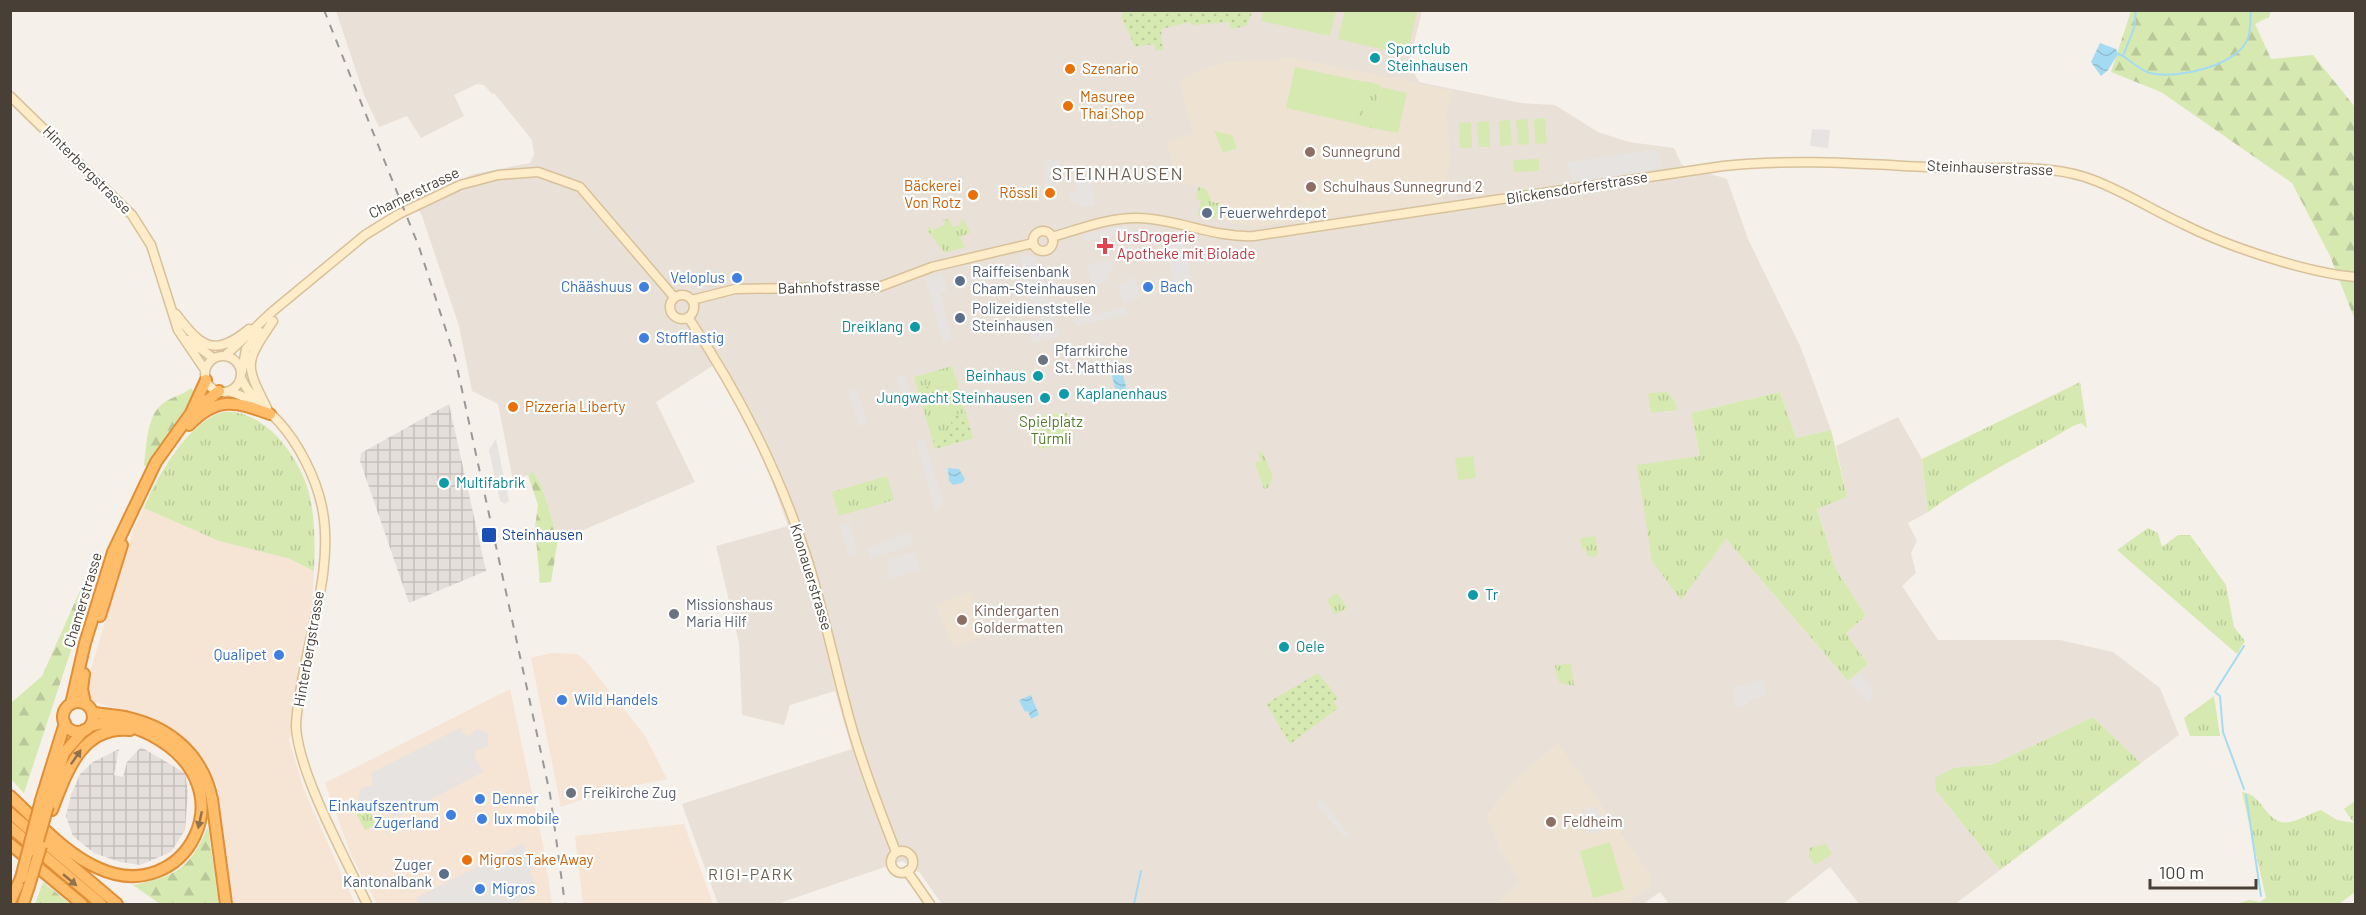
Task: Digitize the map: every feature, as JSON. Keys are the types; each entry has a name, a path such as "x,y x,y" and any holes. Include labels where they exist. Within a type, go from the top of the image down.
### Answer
{"highway":[{"name":"Chamerstrasse","path":"70,704 104,576 156,462 191,413 206,375"},
{"name":"Chamerstrasse","path":"191,413 224,391"},
{"path":"172,442 196,418 217,405 236,402 270,414"},
{"name":"Chamerstrasse","path":"88,707 82,689 85,670 135,508"},
{"path":"47,805 65,723 64,713 70,704 135,720 163,731 182,744 197,761 209,784 226,904"},
{"path":"18,904 62,758 70,743 87,728 88,707"},
{"path":"10,796 68,849 96,867 129,876 157,871 176,860 188,847 198,827 202,804 197,780 189,764 174,749 151,735 120,723 102,722 87,728 72,730 65,723"},
{"path":"47,805 70,764 91,740 120,730 151,735"},
{"path":"10,813 117,904"},
{"path":"10,827 101,904"},
{"path":"10,844 82,904"},
{"path":"10,902 26,882"},
{"path":"23,904 26,882"}],"street":[{"name":"Hinterbergstrasse","path":"10,96 132,215 151,245 167,301 189,348 206,375"},
{"name":"Steinhauserstrasse","path":"1748,163 1822,161 1949,168 2022,167 2058,170 2108,186 2213,237 2316,271 2355,277"},
{"name":"Blickensdorferstrasse","path":"1052,237 1108,221 1138,218 1216,235 1254,236 1748,163"},
{"name":"Chamerstrasse","path":"226,355 348,247 408,210 460,185 511,173 538,172 566,180 584,191 674,297"},
{"path":"1041,231 1047,231 1052,237 1053,244 1046,251 1036,249 1032,243 1034,236 1041,231"},
{"name":"Bahnhofstrasse","path":"692,300 735,290 879,287 932,267 1032,243"},
{"path":"684,295 692,300 693,309 688,316 680,318 673,315 670,306 674,297 684,295"},
{"name":"Chamerstrasse","path":"242,374 246,349 290,299"},
{"path":"167,301 193,336 213,346 233,340 273,311"},
{"name":"Knonauerstrasse","path":"688,316 740,399 770,460 790,511 808,562 862,762 896,852"},
{"name":"Hinterbergstrasse","path":"176,320 195,346 213,358"},
{"path":"270,414 256,390 250,372 253,350 273,321"},
{"path":"226,355 237,361 242,374 237,386 224,391 206,375 213,358 226,355"},
{"name":"Hinterbergstrasse","path":"242,374 255,401"},
{"name":"Hinterbergstrasse","path":"224,391 255,401 270,414 285,430 298,450 317,489 325,521 324,561 297,718 298,740 318,800 366,904"},
{"name":"Knonauerstrasse","path":"905,851 912,857 913,864 908,871 899,873 893,868 891,858 896,852 905,851"},
{"name":"Knonauerstrasse","path":"908,871 930,904"}],"shaded area":[{"path":"336,11 1422,11 1409,63 1419,82 1521,103 1555,105 1598,132 1629,142 1674,148 1682,165 1727,179 1748,239 1801,348 1831,430 1796,438 1780,392 1691,413 1700,456 1680,600 1726,539 1848,681 1868,664 1846,633 1866,616 1836,569 1817,508 1847,497 1836,446 1898,417 1922,459 1928,512 1908,523 1917,541 1911,553 1916,573 1902,586 1938,640 2060,640 2113,652 2160,688 2179,735 2141,763 2093,717 1994,764 1954,768 1936,791 2000,870 1955,904 1859,904 1830,867 1783,904 1669,904 1660,892 1643,904 942,904 920,873 902,861 777,904 718,904 682,804 852,749 835,691 790,705 784,725 742,715 739,643 716,546 788,526 762,452 714,365 656,402 695,482 558,539 542,487 533,473 513,481 498,404 472,391 459,326 422,216 413,200 474,174 530,163 534,154 532,140 494,93 492,94 484,85 477,84 454,95 464,116 421,138 407,116 379,127 364,95"},
{"name":"Sunnegrund","path":"1295,58 1453,91 1447,114 1450,161 1442,202 1253,227 1198,215 1201,200 1196,199 1198,187 1179,183 1167,142 1193,133 1179,80 1200,70 1226,62"},
{"path":"1812,129 1830,130 1828,148 1810,146"},
{"path":"1649,150 1659,153 1662,168 1573,182 1566,163"},
{"path":"1045,159 1060,160 1060,168 1064,169 1063,178 1052,178 1051,187 1044,187"},
{"path":"1091,175 1095,206 1069,203 1070,192 1076,192 1077,180"},
{"path":"1127,225 1127,229 1133,229 1134,235 1124,233 1082,242 1084,234"},
{"path":"1181,232 1192,280 1174,284 1164,236"},
{"path":"1023,255 1036,257 1060,337 1032,343 1029,330 1039,328 1037,321 1041,319 1038,309 1034,310 1028,291 1020,260"},
{"path":"1111,259 1114,270 1107,272 1109,281 1092,286 1086,266"},
{"path":"942,273 947,291 940,294 952,340 943,343 925,278"},
{"path":"1135,277 1140,298 1123,303 1118,285"},
{"path":"1125,307 1127,314 1077,326 1072,320"},
{"path":"904,374 913,403 905,406 896,377"},
{"path":"857,389 867,424 859,426 848,392"},
{"path":"449,404 486,571 409,603 360,461 361,453"},
{"path":"923,437 943,502 936,512 917,445"},
{"path":"496,439 509,501 505,504 500,501 489,450"},
{"path":"144,508 219,541 290,559 314,571 309,644 297,718 289,740 304,790 355,904 232,904 218,787 203,757 169,729 141,716 92,701 87,687 94,658 134,528"},
{"path":"849,523 858,554 849,556 840,526"},
{"path":"910,533 914,543 871,559 867,548"},
{"path":"915,552 920,569 890,579 887,569 890,559"},
{"name":"Kindergarten Goldermatten","path":"971,592 988,635 953,648 936,605"},
{"path":"551,653 577,654 585,660 645,736 667,779 603,792 561,807 531,658"},
{"path":"1860,673 1874,690 1871,692 1874,697 1868,703 1849,682"},
{"path":"1763,679 1766,696 1748,700 1749,705 1737,707 1733,702 1736,699 1733,688"},
{"name":"Einkaufszentrum Zugerland","path":"510,689 544,850 552,904 377,904 352,857 325,783"},
{"path":"460,728 464,735 469,736 477,729 488,733 488,746 476,750 474,755 483,772 394,818 385,802 378,800 369,808 358,801 361,788 373,785 371,773"},
{"name":"Feldheim","path":"1558,743 1651,876 1650,886 1626,904 1496,904 1520,883 1498,845 1487,815 1516,778"},
{"path":"141,747 185,773 188,792 185,830 171,852 140,865 120,862 94,853 73,836 66,816 71,795 80,774 93,762 119,749 114,775 123,777 127,762"},
{"path":"1321,800 1349,834 1345,838 1316,804"},
{"path":"1596,806 1609,829 1586,834 1581,811"},
{"path":"684,824 713,904 583,904 575,836"},
{"path":"523,843 534,868 529,870 539,892 515,904 419,904 416,898"}],"green space":[{"path":"1126,10 1253,11 1246,26 1231,29 1229,22 1191,25 1190,22 1161,29 1163,50 1156,51 1154,44 1135,47 1121,16"},
{"path":"1263,10 1336,11 1330,36 1261,21"},
{"path":"1345,11 1417,11 1407,55 1338,39"},
{"path":"2131,11 2271,11 2269,17 2255,24 2271,59 2313,55 2355,107 2355,320 2330,256 2292,183 2161,92 2111,72"},
{"path":"1295,67 1365,82 1356,124 1286,108"},
{"path":"1365,81 1381,85 1371,128 1356,124"},
{"path":"1381,87 1407,93 1398,133 1371,128"},
{"path":"1545,118 1547,143 1535,144 1534,119"},
{"path":"1528,119 1529,144 1518,145 1516,120"},
{"path":"1510,120 1512,145 1500,146 1499,121"},
{"path":"1489,121 1490,147 1479,147 1477,122"},
{"path":"1471,122 1472,148 1460,148 1459,123"},
{"path":"1214,131 1232,135 1237,148 1223,153"},
{"path":"1539,159 1539,171 1514,172 1513,160"},
{"path":"1198,187 1206,189 1212,202 1220,203 1216,219 1198,215 1201,200 1196,199"},
{"path":"949,219 953,227 961,224 960,220 965,221 970,233 960,237 965,247 945,253 927,230 929,226 932,231 945,224 943,220"},
{"path":"952,366 973,438 935,449 914,377"},
{"path":"2080,382 2087,428 2081,423 2073,426 1981,478 1928,512 1922,459"},
{"path":"932,385 938,388 941,394 938,400 932,403 926,400 923,394 926,388"},
{"path":"191,388 195,394 147,467 144,465 147,439 154,414 165,402"},
{"path":"1667,392 1674,400 1677,410 1651,413 1648,393"},
{"path":"1780,392 1796,438 1831,430 1847,497 1817,509 1836,569 1866,616 1846,633 1868,664 1848,681 1726,539 1681,600 1652,561 1637,465 1700,456 1691,413"},
{"path":"224,412 239,413 268,428 280,440 299,468 312,506 314,571 290,559 219,541 144,508 157,481 176,451 199,426 211,417"},
{"path":"966,413 973,438 935,449 933,441 949,434 953,429 951,422 945,421 953,415"},
{"name":"Spielplatz Türmli","path":"1067,413 1070,444 1039,449 1033,420 1037,416"},
{"path":"1258,452 1263,453 1273,477 1268,488 1264,489 1255,463 1261,461"},
{"path":"1473,456 1476,478 1458,480 1455,458"},
{"path":"533,472 542,487 558,539 551,582 540,583 535,527 538,505 528,475"},
{"path":"887,476 894,500 839,516 832,492"},
{"path":"2148,528 2158,533 2162,547 2178,535 2190,535 2226,585 2234,627 2245,641 2237,654 2117,550"},
{"path":"1595,536 1598,553 1595,557 1587,556 1586,549 1582,549 1580,538"},
{"path":"96,555 96,574 24,793 11,779 11,703 42,676"},
{"path":"1337,593 1347,608 1335,615 1327,600"},
{"path":"1571,664 1574,686 1560,683 1555,665"},
{"path":"1318,673 1338,698 1333,702 1338,708 1290,744 1266,704"},
{"path":"2214,696 2220,736 2190,736 2184,718"},
{"path":"2093,717 2141,763 2000,870 1936,791 1935,778 1954,768 1994,764"},
{"path":"2242,792 2255,798 2275,820 2282,822 2294,821 2321,810 2337,820 2354,823 2344,809 2355,801 2355,892 2339,904 2236,904 2249,900 2260,902 2266,898"},
{"path":"361,804 369,806 376,825 365,830 353,808"},
{"path":"208,827 219,904 160,904 133,885 172,874 188,862"},
{"path":"1610,842 1624,890 1593,898 1580,851"},
{"path":"1826,844 1832,854 1815,865 1809,857 1809,848"},
{"path":"43,882 70,904 35,904"}],"water":[{"path":"2100,43 2116,49 2118,54 2108,70 2101,76 2091,62"},
{"path":"1114,371 1122,371 1127,391 1116,391 1112,376"},
{"path":"948,468 959,469 965,479 962,483 953,485 949,481"},
{"path":"1031,695 1039,715 1031,719 1019,700"}],"waterway":[{"path":"2118,54 2123,56 2134,28 2136,10"},
{"path":"2123,56 2147,72 2162,75 2190,72 2220,63 2242,48 2248,38 2251,10"},
{"path":"2244,646 2215,692 2220,696 2223,732 2244,789"},
{"path":"2246,795 2261,896"},
{"path":"1134,904 1141,871"}],"railway":[{"path":"324,10 419,247 455,358 550,794 565,904"}],"place":[{"name":"Sportclub Steinhausen","path":"1375,58"},
{"name":"Szenario","path":"1070,69"},
{"name":"Masuree Thai Shop","path":"1068,106"},
{"name":"Sunnegrund","path":"1310,152"},
{"name":"Schulhaus Sunnegrund 2","path":"1311,187"},
{"name":"Rössli","path":"1050,193"},
{"name":"Bäckerei Von Rotz","path":"973,195"},
{"name":"Feuerwehrdepot","path":"1207,213"},
{"name":"UrsDrogerie Apotheke mit Biolade","path":"1105,246"},
{"name":"Veloplus","path":"737,278"},
{"name":"Raiffeisenbank Cham-Steinhausen","path":"960,281"},
{"name":"Chääshuus","path":"644,287"},
{"name":"Bach","path":"1148,287"},
{"name":"Polizeidienststelle Steinhausen","path":"960,318"},
{"name":"Dreiklang","path":"915,327"},
{"name":"Stofflastig","path":"644,338"},
{"name":"Pfarrkirche St. Matthias","path":"1043,360"},
{"name":"Beinhaus","path":"1038,376"},
{"name":"Kaplanenhaus","path":"1064,394"},
{"name":"Jungwacht Steinhausen","path":"1045,398"},
{"name":"Pizzeria Liberty","path":"513,407"},
{"name":"Multifabrik","path":"444,483"},
{"name":"Steinhausen","path":"489,535"},
{"name":"Tr","path":"1473,595"},
{"name":"Missionshaus Maria Hilf","path":"674,614"},
{"name":"Kindergarten Goldermatten","path":"962,620"},
{"name":"Oele","path":"1284,647"},
{"name":"Qualipet","path":"279,655"},
{"name":"Wild Handels","path":"562,700"},
{"name":"Freikirche Zug","path":"571,793"},
{"name":"Denner","path":"480,799"},
{"name":"Einkaufszentrum Zugerland","path":"451,815"},
{"name":"lux mobile","path":"482,819"},
{"name":"Feldheim","path":"1551,822"},
{"name":"Migros Take Away","path":"467,860"},
{"name":"Zuger Kantonalbank","path":"444,874"},
{"name":"Migros","path":"480,889"}],"district":[{"name":"STEINHAUSEN","path":"1118,174"},
{"name":"RIGI-PARK","path":"751,874"}]}
